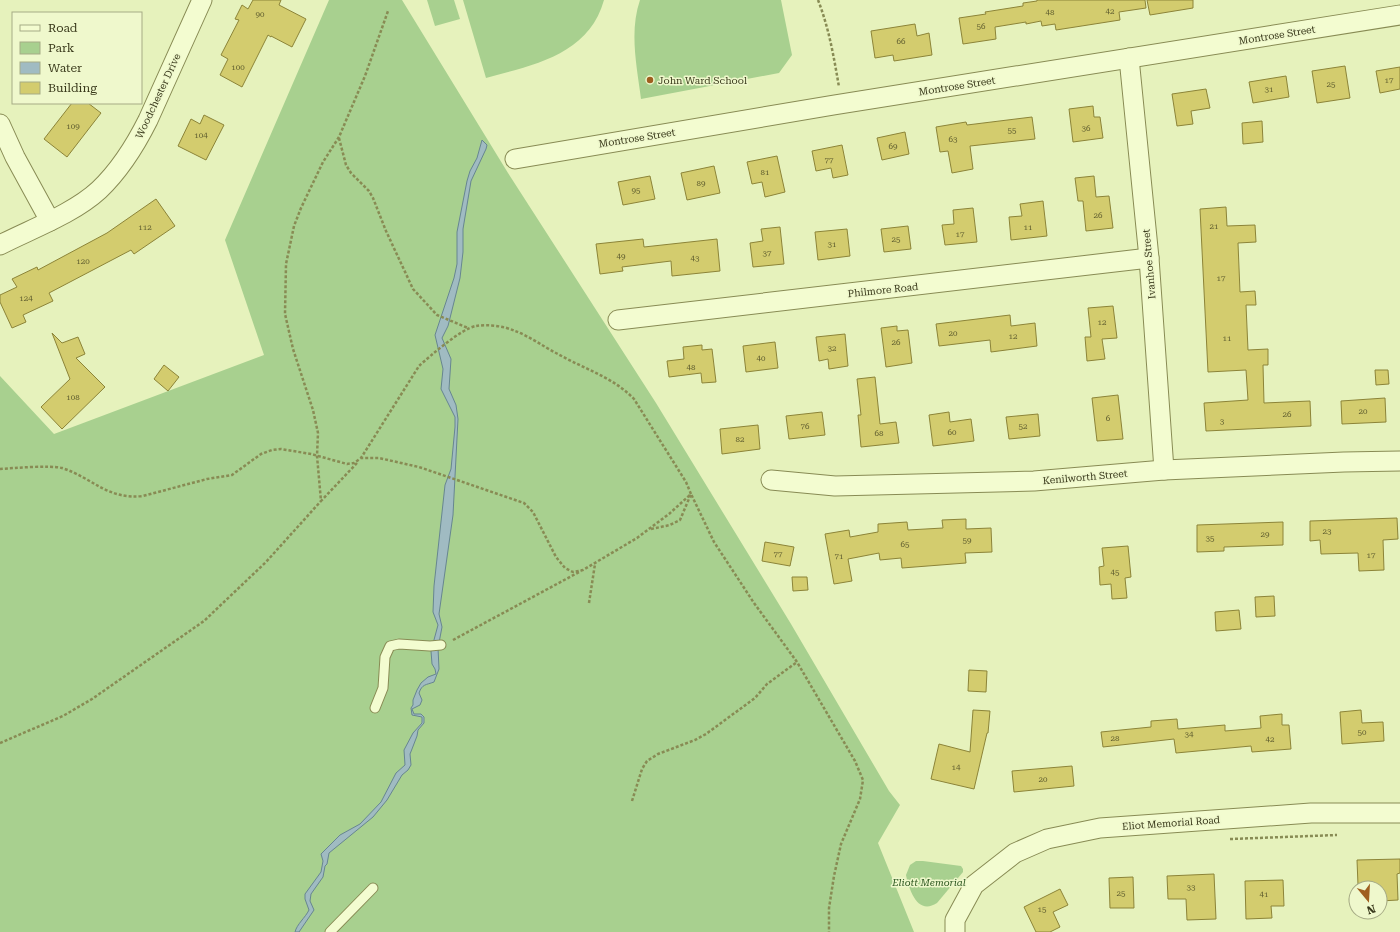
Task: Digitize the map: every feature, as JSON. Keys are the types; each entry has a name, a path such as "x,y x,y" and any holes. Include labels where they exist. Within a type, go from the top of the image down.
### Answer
{"street":[{"name":"Woodchester Drive","path":"0,244 50,221 74,207 99,190 122,166 148,120 202,0"},
{"name":"Montrose Street","path":"515,159 842,104 1400,15"},
{"name":"Ivanhoe Street","path":"1129,58 1149,258 1164,470"},
{"path":"0,124 15,157 50,221"},
{"name":"Philmore Road","path":"618,320 1149,258"},
{"name":"Kenilworth Street","path":"771,480 835,486 1034,481 1164,470 1400,461"},
{"name":"Eliot Memorial Road","path":"955,932 955,920 974,885 1015,853 1048,839 1100,828 1311,813 1400,813"}],"lane":[{"path":"375,708 384,688 384,657 390,646 399,644 430,646 441,645"},
{"path":"330,932 373,888"}],"path":[{"path":"818,0 822,10 835,62 842,104"},
{"path":"321,501 318,433 313,410 293,349 285,314 286,264 294,226 301,208 323,162 339,137 365,76 388,11"},
{"path":"339,137 346,165 350,173 369,191 373,198 386,231 411,285 429,307 440,317 468,328"},
{"path":"0,743 63,716 92,699 204,621 266,562 358,462 419,366 468,328 483,325 500,327 516,331 568,360 612,381 634,399 686,482 690,494 714,542 754,603 797,662 854,761 862,780 860,799 841,844 829,908 829,932"},
{"path":"0,469 60,468 72,472 111,493 133,497 143,496 232,474 261,454 272,450 281,449 318,456 343,464 358,462"},
{"path":"361,458 380,458 397,461 439,473 524,503 528,506 549,545 565,568 573,572 583,570"},
{"path":"441,645 595,564 649,530 690,494"},
{"path":"649,530 670,525 680,520 690,494"},
{"path":"589,603 595,564"},
{"path":"632,801 642,769 647,761 658,754 695,740 706,734 754,698 767,684 797,662"},
{"path":"1230,839 1337,836"}],"green space":[{"path":"329,0 402,0 508,173 656,403 791,624 889,791 900,805 878,843 914,932 0,932 0,376 54,434 264,355 225,240"},
{"path":"427,0 454,0 460,19 435,26"},
{"path":"463,0 604,0 597,19 586,34 557,55 522,68 486,78"},
{"path":"640,0 781,0 792,55 779,73 641,99 634,37"},
{"name":"Eliott Memorial","path":"916,861 961,866 963,872 937,903 930,906 924,906 919,904 915,899 909,887 906,875 910,865"}],"water":[{"path":"482,140 487,145 471,181 463,229 463,252 460,278 448,326 442,338 451,359 449,389 456,405 458,419 453,515 439,614 442,627 438,648 439,669 434,682 421,688 419,693 422,700 420,705 412,709 414,714 421,714 424,717 424,723 418,730 410,754 411,765 402,775 387,800 373,817 329,853 323,877 311,894 310,901 314,910 299,932 295,932 297,926 309,910 305,899 305,894 321,872 323,861 321,854 340,835 360,824 381,802 396,773 405,765 404,750 413,733 422,723 422,717 412,715 411,708 413,705 413,700 421,683 428,677 436,674 432,664 431,651 438,625 433,612 434,586 445,485 451,469 455,417 441,389 443,369 435,335 454,278 457,264 457,232 467,181 470,171 477,158"}],"building":[{"path":"253,0 281,0 279,5 306,19 292,47 268,35 242,87 220,75 228,59 221,55 239,20 235,19 242,5 248,9"},
{"path":"1037,0 1145,0 1146,8 1119,12 1120,20 1056,30 1055,24 1042,26 1041,21 995,27 996,39 963,44 959,18 1023,6 1023,3"},
{"path":"1147,0 1193,0 1193,8 1150,15"},
{"path":"915,24 917,36 929,33 932,55 894,61 893,55 875,58 871,31"},
{"path":"1345,66 1350,98 1317,103 1312,71"},
{"path":"1400,67 1400,89 1380,93 1376,71"},
{"path":"1286,76 1289,97 1253,103 1249,82"},
{"path":"1206,89 1210,108 1191,111 1193,124 1177,126 1172,94"},
{"path":"71,104 89,104 101,113 67,157 44,139"},
{"path":"1093,106 1094,117 1100,117 1103,138 1073,142 1069,109"},
{"path":"204,115 224,125 206,160 178,146 191,119 200,124"},
{"path":"1032,117 1035,139 970,146 973,169 952,173 948,151 940,152 936,127 966,122 967,125"},
{"path":"1262,121 1263,142 1243,144 1242,123"},
{"path":"905,132 909,154 882,160 877,138"},
{"path":"842,145 848,175 833,178 831,168 816,171 812,151"},
{"path":"777,156 785,192 765,197 762,182 752,184 747,162"},
{"path":"714,166 720,193 687,200 681,173"},
{"path":"650,176 655,199 623,205 618,182"},
{"path":"1094,176 1096,197 1109,196 1113,228 1086,231 1083,201 1078,201 1075,178"},
{"path":"156,199 175,226 134,254 131,250 49,293 53,301 23,315 26,322 12,328 0,302 0,295 17,287 12,279 37,267 38,270 107,233"},
{"path":"1043,201 1047,236 1011,240 1009,217 1022,216 1020,204"},
{"path":"1226,207 1227,226 1255,225 1256,242 1238,243 1240,292 1255,291 1256,305 1246,305 1248,350 1268,349 1268,365 1263,365 1264,403 1310,401 1311,426 1206,431 1204,403 1248,400 1246,370 1208,372 1200,209"},
{"path":"973,208 977,242 945,245 942,225 954,224 953,210"},
{"path":"908,226 911,249 884,252 881,229"},
{"path":"780,227 784,264 753,267 750,243 763,241 761,229"},
{"path":"847,229 850,256 818,260 815,232"},
{"path":"643,239 644,247 717,239 720,271 672,276 671,261 622,267 623,271 600,274 596,244"},
{"path":"1113,306 1117,338 1102,339 1105,359 1087,361 1085,337 1091,337 1088,308"},
{"path":"1010,315 1011,326 1035,323 1037,346 991,352 990,340 939,346 936,324"},
{"path":"897,326 897,331 908,330 912,363 886,367 881,328"},
{"path":"52,333 62,343 78,337 85,354 76,358 105,387 62,429 41,407 70,379"},
{"path":"845,334 848,366 829,369 828,359 819,361 816,337"},
{"path":"775,342 778,368 746,372 743,346"},
{"path":"702,345 702,350 712,349 716,382 702,383 701,373 669,377 667,361 684,359 683,347"},
{"path":"164,365 179,377 168,391 154,379"},
{"path":"1375,370 1388,370 1389,384 1376,385"},
{"path":"875,377 880,424 896,422 899,443 861,447 858,415 861,415 857,379"},
{"path":"1118,395 1123,439 1097,441 1092,398"},
{"path":"1385,398 1386,422 1342,424 1341,401"},
{"path":"822,412 825,435 789,439 786,416"},
{"path":"949,412 950,422 971,419 974,441 933,446 929,415"},
{"path":"1038,414 1040,436 1009,439 1006,417"},
{"path":"758,425 760,449 722,454 720,429"},
{"path":"1397,518 1398,539 1383,540 1384,570 1359,571 1358,553 1321,554 1320,540 1310,541 1310,521"},
{"path":"966,519 966,529 991,528 992,552 965,553 966,563 902,568 901,558 880,560 879,553 848,559 852,581 834,584 825,534 849,530 850,537 878,532 878,524 907,522 908,530 943,528 942,520"},
{"path":"1283,522 1283,545 1224,547 1224,551 1197,552 1197,525"},
{"path":"765,542 794,547 790,566 762,561"},
{"path":"1128,546 1131,577 1125,578 1127,598 1112,599 1111,584 1100,585 1099,567 1104,566 1102,548"},
{"path":"792,577 807,577 808,590 793,591"},
{"path":"1274,596 1275,616 1256,617 1255,597"},
{"path":"1239,610 1241,629 1216,631 1215,612"},
{"path":"969,670 987,671 986,692 968,691"},
{"path":"973,710 990,711 988,733 974,789 931,779 939,744 970,752"},
{"path":"1361,710 1362,723 1383,722 1384,741 1342,744 1340,712"},
{"path":"1282,714 1282,725 1289,725 1291,749 1252,752 1251,746 1176,753 1174,739 1103,747 1101,732 1151,727 1151,721 1177,719 1178,729 1225,725 1225,731 1261,728 1260,716"},
{"path":"1072,766 1074,786 1014,792 1012,771"},
{"path":"1400,859 1400,873 1397,874 1398,900 1388,901 1388,880 1358,880 1357,860"},
{"path":"1214,874 1216,919 1187,920 1186,899 1168,899 1167,876"},
{"path":"1133,877 1134,908 1110,908 1109,878"},
{"path":"1283,880 1284,906 1271,906 1272,918 1246,919 1245,881"},
{"path":"1060,889 1068,905 1053,912 1060,927 1050,932 1036,932 1024,907"}],"place":[{"name":"John Ward School","path":"650,80"}]}
